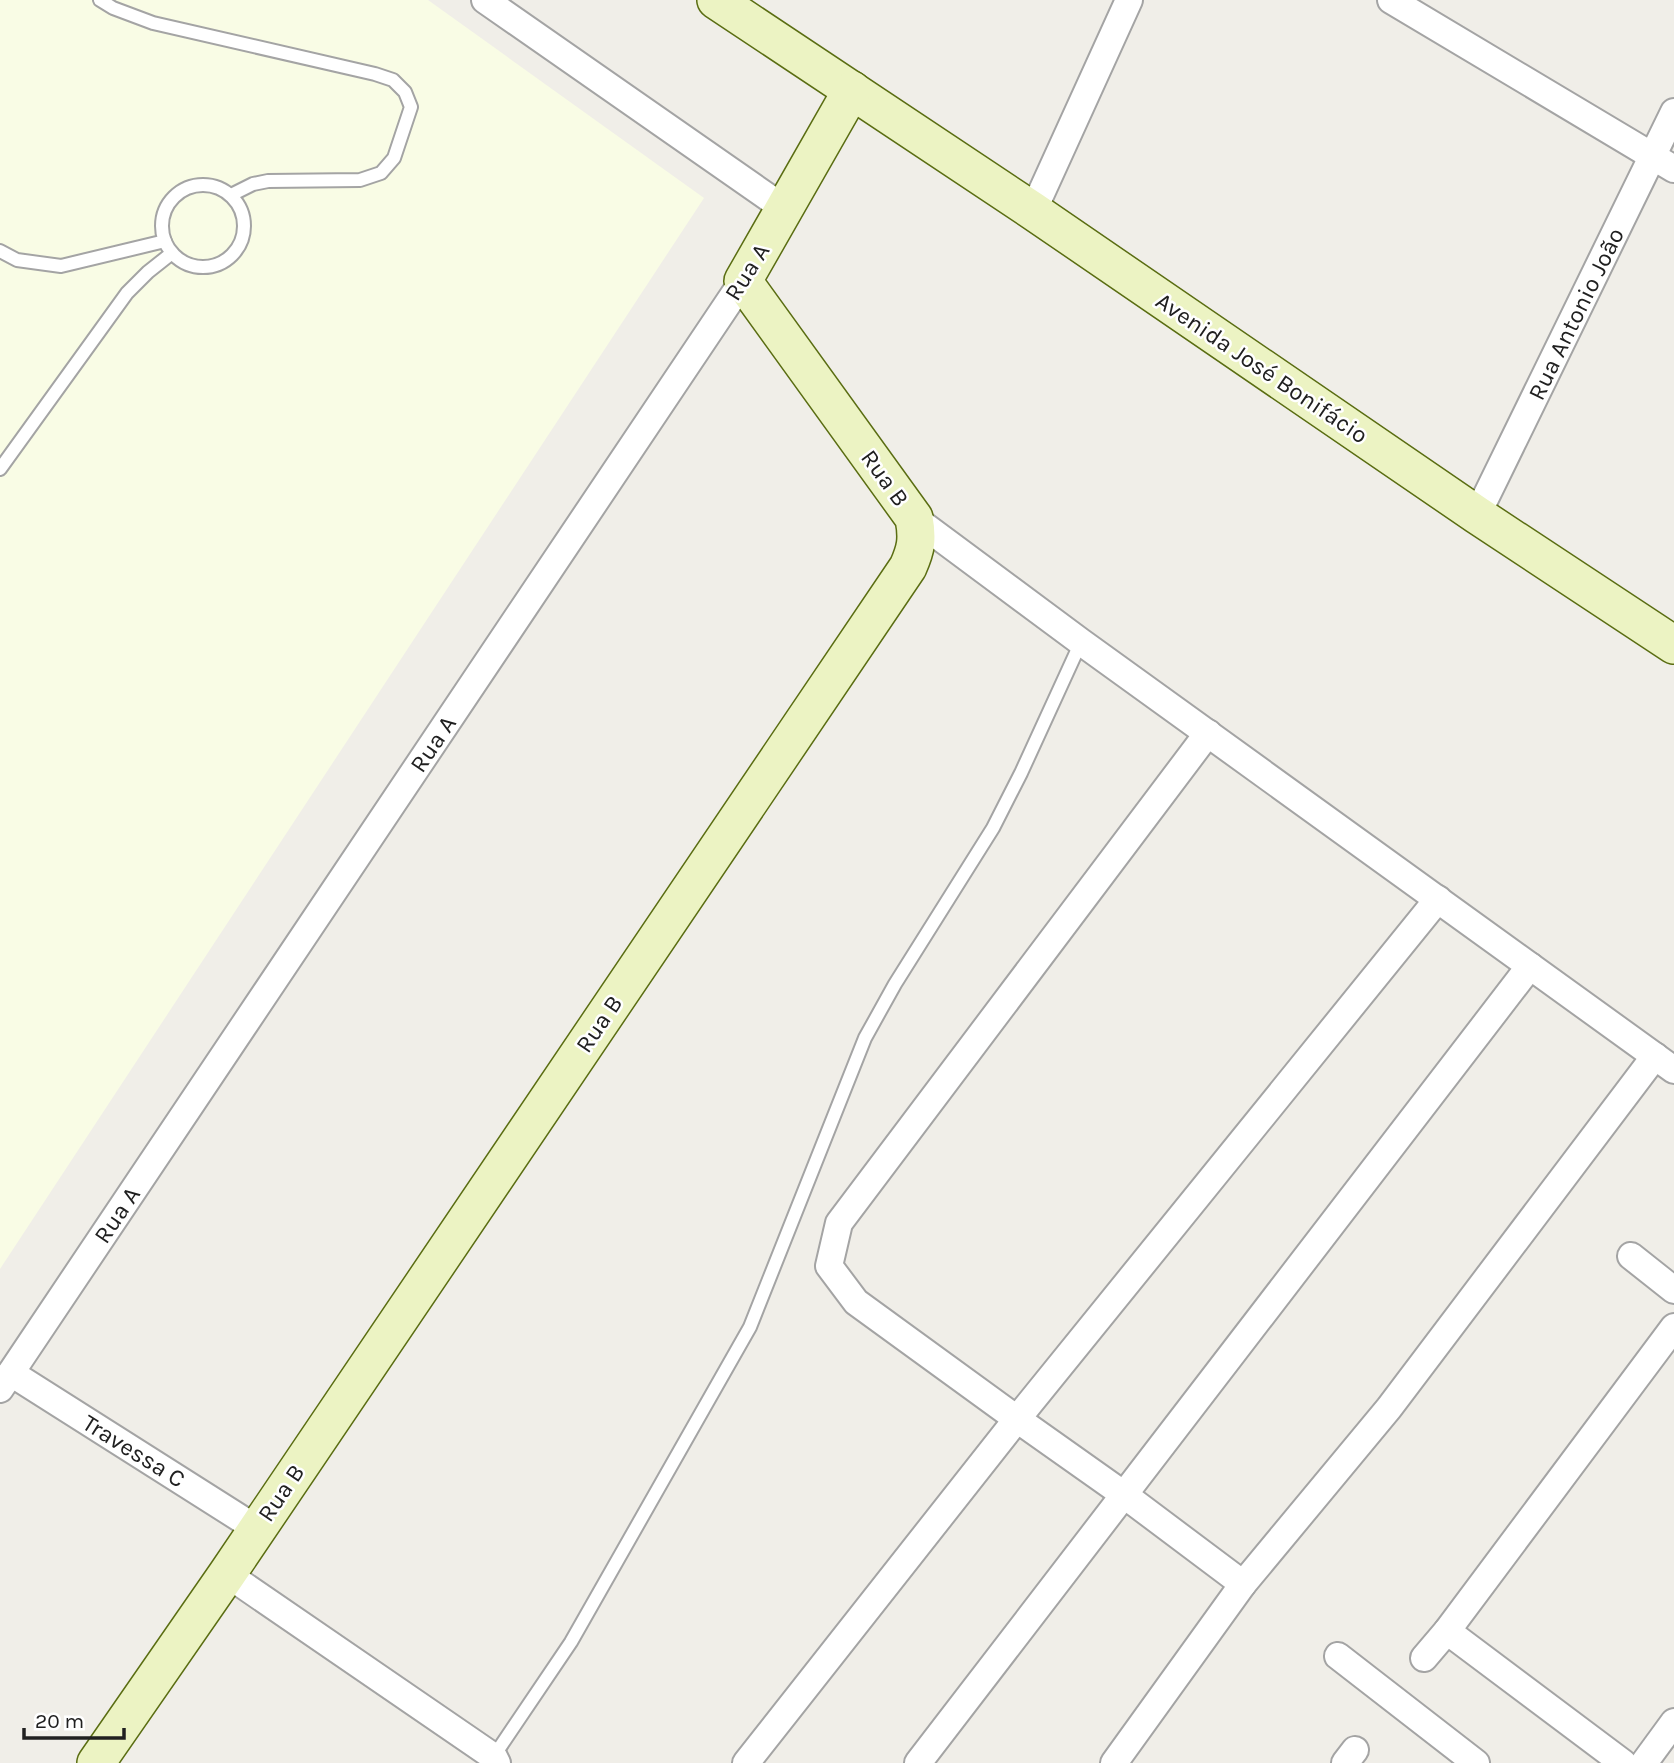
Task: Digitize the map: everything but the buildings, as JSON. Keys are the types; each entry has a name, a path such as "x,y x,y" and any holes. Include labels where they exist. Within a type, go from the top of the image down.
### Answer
{"street":[{"path":"485,0 785,209"},
{"name":"Avenida José Bonifácio","path":"716,0 1033,211 1477,515 1674,645"},
{"path":"1033,211 1129,0"},
{"path":"1391,0 1664,163"},
{"name":"Rua A","path":"5,1381 743,281 852,90"},
{"name":"Rua Antonio João","path":"1477,515 1664,163 1674,113"},
{"name":"Rua B","path":"96,1763 227,1574 908,567 916,549 917,531 914,518 743,281"},
{"path":"914,518 1081,642 1665,1063 1389,1408 1244,1584 1114,1763"},
{"path":"1208,733 839,1223 830,1266 856,1302 1124,1493 1244,1584"},
{"path":"746,1763 1017,1419 1438,899"},
{"path":"918,1763 1531,966"},
{"path":"1631,1256 1674,1290"},
{"path":"1424,1658 1674,1327"},
{"name":"Travessa C","path":"5,1381 257,1529"},
{"path":"227,1574 493,1761"},
{"path":"1447,1631 1623,1763"},
{"path":"1338,1656 1476,1763"},
{"path":"1644,1763 1674,1722"}],"lane":[{"path":"100,0 113,8 153,23 375,74 393,80 405,92 411,107 394,158 381,173 360,180 268,181 253,184 231,195"},
{"path":"207,185 231,195 240,208 244,221 239,246 231,256 208,267 194,266 172,253 165,241 162,227 164,213 170,201 181,191 193,186 207,185"},
{"path":"0,251 17,260 61,266 165,241"},
{"path":"0,469 127,293 172,253"},
{"path":"493,1761 571,1642 750,1327 865,1038 895,984 993,828 1081,642"}],"shaded area":[{"path":"0,0 428,0 704,198 0,1269"}]}
